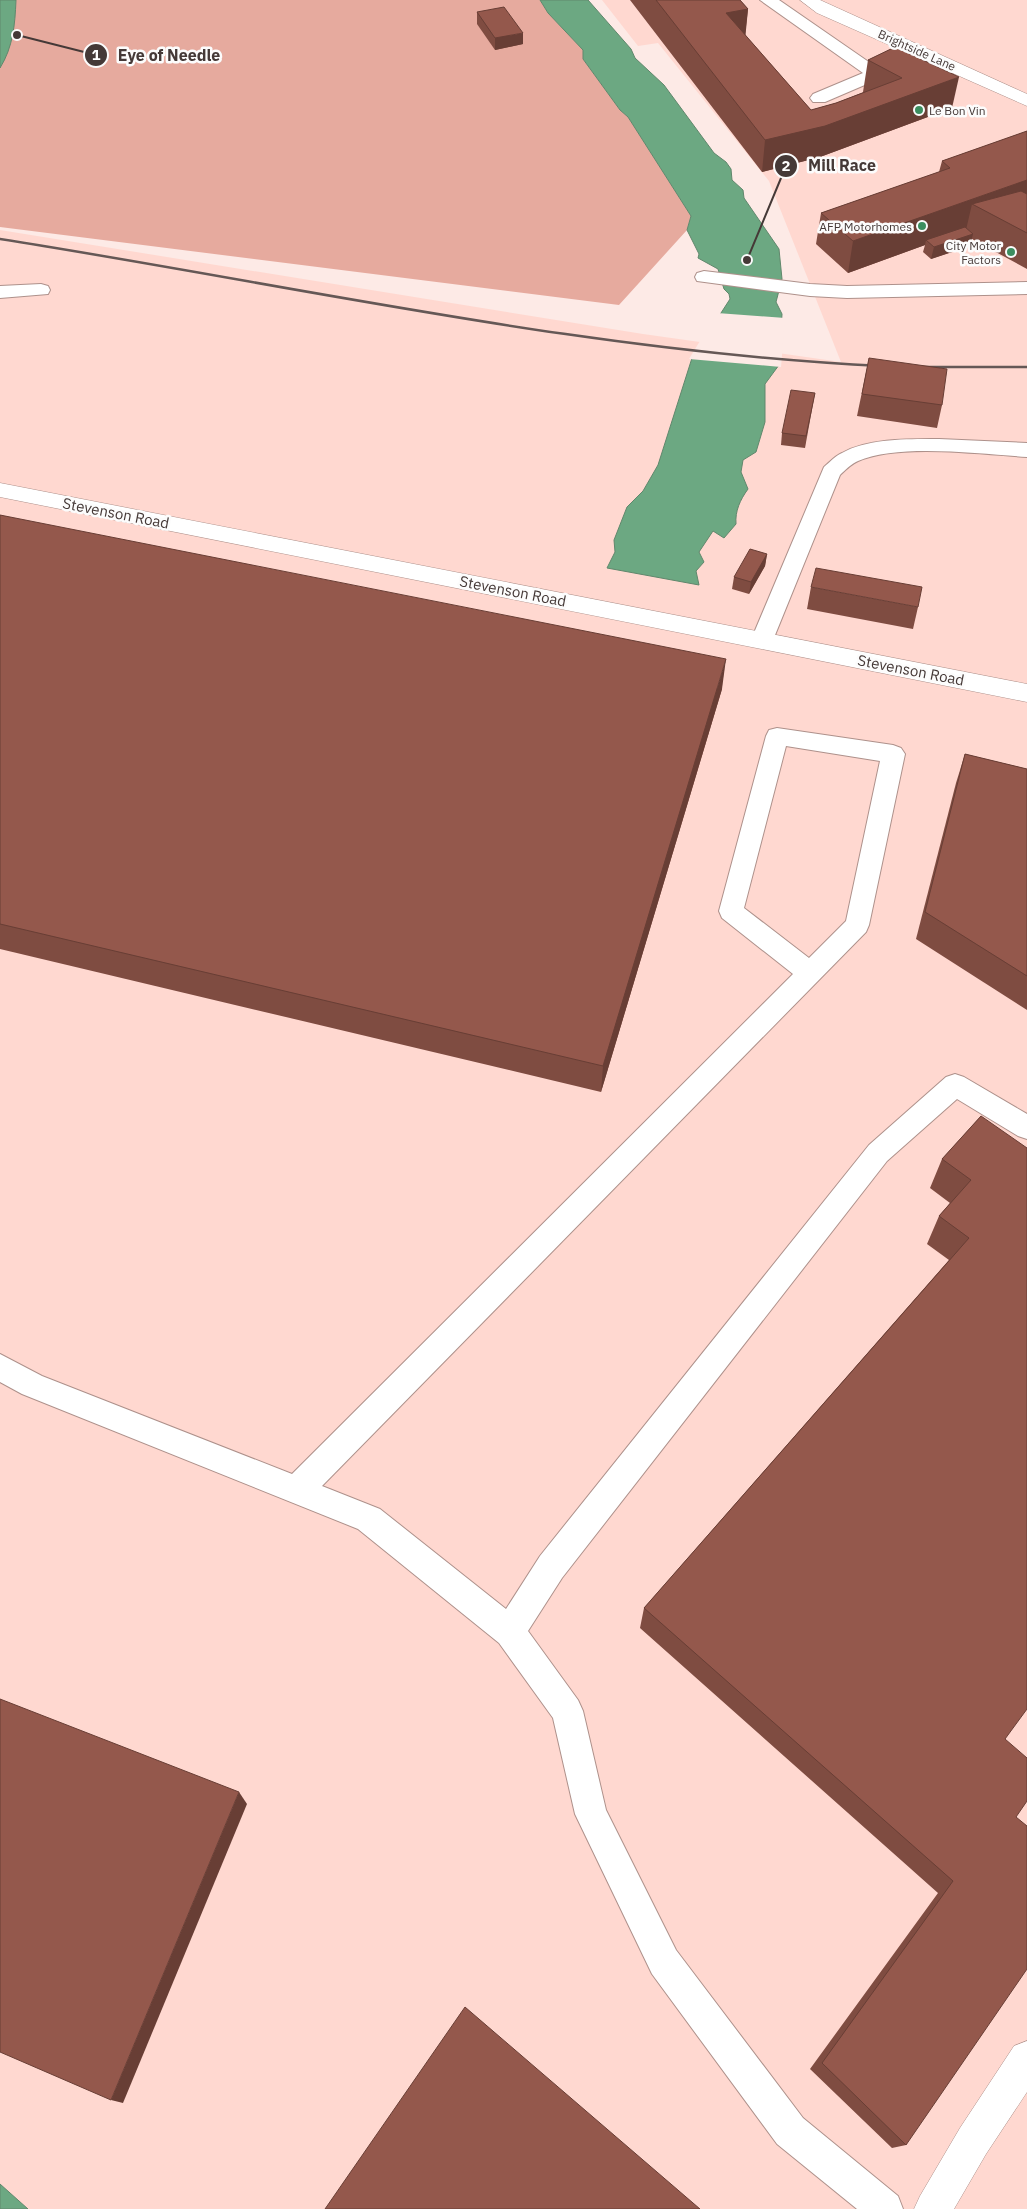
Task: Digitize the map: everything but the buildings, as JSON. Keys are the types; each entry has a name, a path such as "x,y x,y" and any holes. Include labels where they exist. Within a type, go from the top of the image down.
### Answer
{"street":[{"name":"Brightside Lane","path":"808,0 823,9 1027,101"},
{"name":"Stevenson Road","path":"0,490 1027,693"},
{"path":"933,2209 973,2141 1027,2060"}],"lane":[{"path":"768,0 876,74"},
{"path":"819,98 924,53"},
{"path":"704,277 810,290 884,292 1027,288"},
{"path":"0,292 41,290"},
{"path":"762,640 831,472 850,457 880,450 922,445 1027,450"},
{"path":"297,1490 810,973 857,925 893,754 777,736 731,911 810,973"},
{"path":"510,1632 552,1568 878,1153 955,1085 1027,1128"},
{"path":"0,1367 32,1385 369,1519 510,1632 567,1711 591,1814 664,1962 790,2131 885,2209"}],"shaded area":[{"path":"0,0 16,0 12,36 8,52 0,68"},
{"path":"16,0 540,0 548,13 583,50 583,59 620,110 628,117 691,216 687,230 619,305 0,227 0,68 12,36"},
{"path":"540,0 588,0 631,49 635,58 664,85 714,153 726,162 731,169 732,180 743,190 744,198 779,249 782,279 776,302 782,314 779,365 765,384 765,422 756,452 743,460 741,472 748,489 739,506 736,524 724,538 713,531 699,552 704,562 696,571 699,585 607,568 615,552 614,540 627,507 643,491 658,465 692,358 730,299 729,294 724,289 718,269 698,258 699,254 687,230 691,216 628,117 620,110 583,59 583,50 548,13"},
{"path":"602,0 1027,0 1027,2209 28,2209 0,2184 0,230 643,334 841,362 769,181 658,43 638,46"},
{"path":"0,2184 28,2209 0,2209"}],"pier":[{"path":"717,313 785,318 781,367 689,359"}],"railway":[{"path":"0,239 550,332 660,347 882,366"},
{"path":"917,367 1027,367"}],"place":[{"name":"Eye of Needle","path":"17,35"},
{"name":"Le Bon Vin","path":"919,110"},
{"name":"AFP Motorhomes","path":"922,226"},
{"name":"City Motor Factors","path":"1011,252"},
{"name":"Mill Race","path":"747,260"}]}
